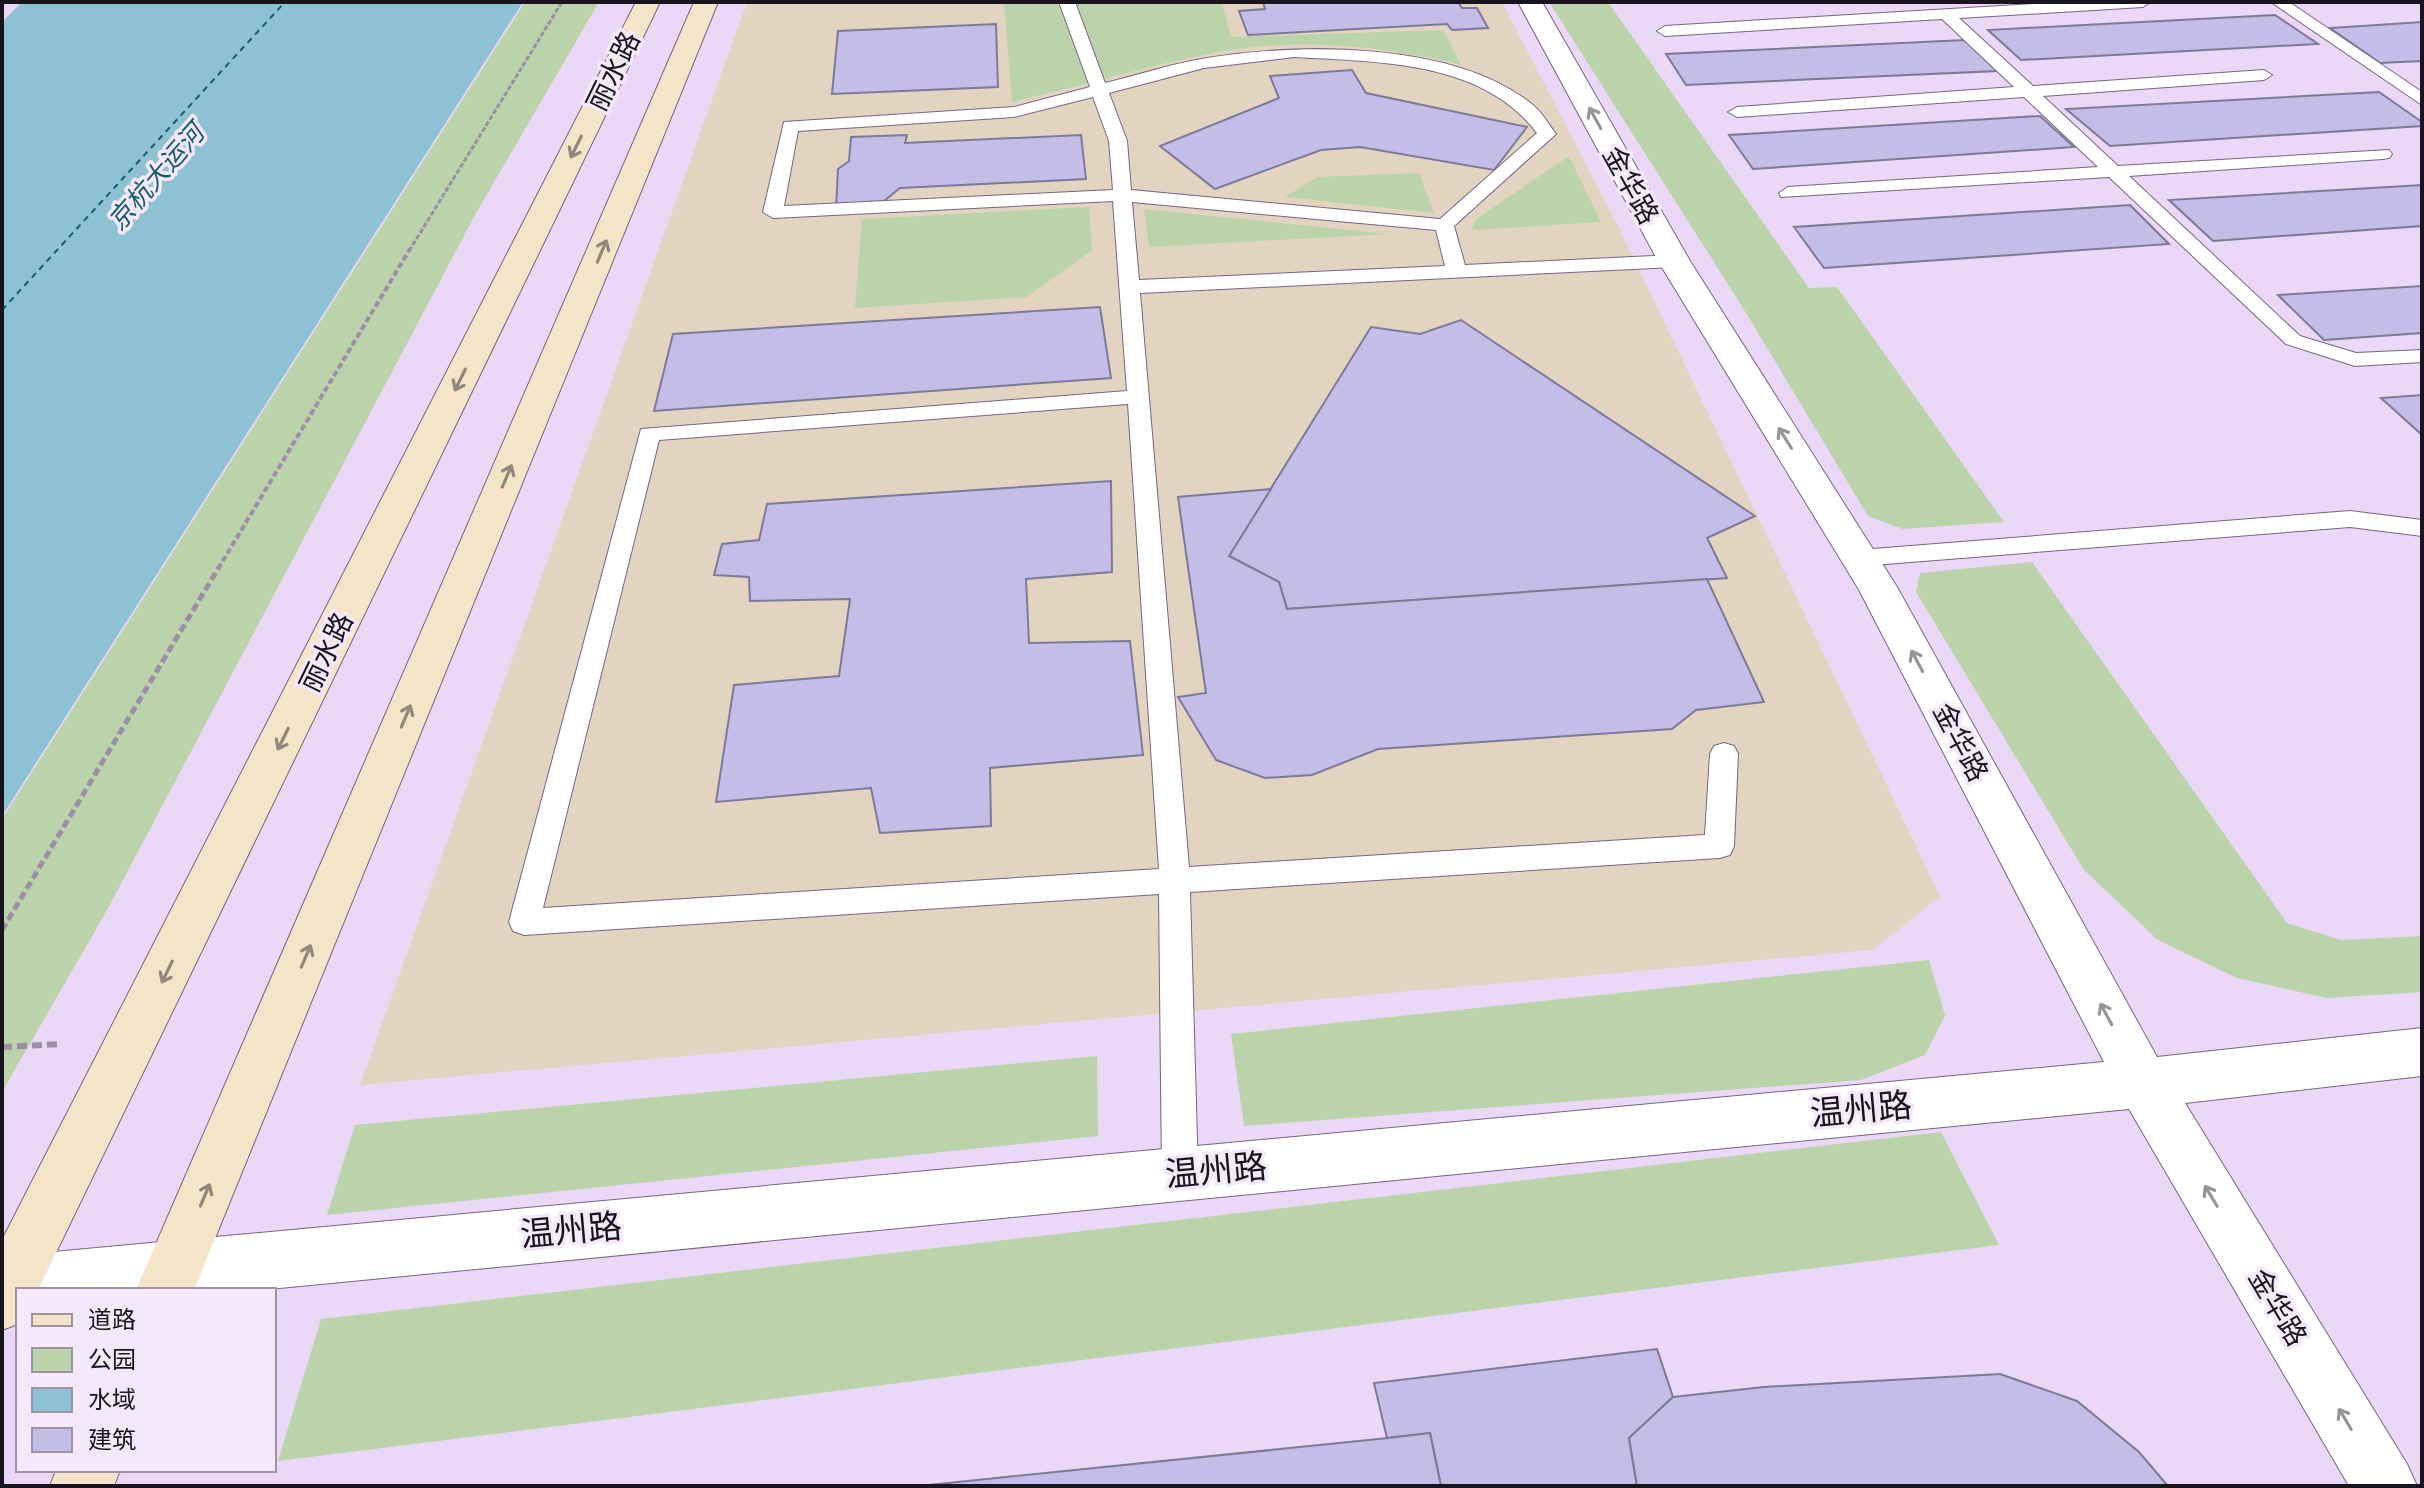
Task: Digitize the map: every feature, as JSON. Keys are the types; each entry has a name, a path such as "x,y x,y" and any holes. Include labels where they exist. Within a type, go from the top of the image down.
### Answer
{"main road":[{"name":"丽水路","path":"6,1293 648,2"},
{"name":"丽水路","path":"170,1279 706,2"}],"street":[{"name":"金华路","path":"1530,2 1674,261 1860,558 2143,1083 2385,1486"},
{"name":"温州路","path":"65,1288 1180,1174 2143,1083 2422,1052"}],"lane":[{"path":"1067,2 1118,141 1173,826 1180,1174"},
{"path":"1903,2 1917,17"},
{"path":"1665,31 2143,2"},
{"path":"2279,2 2422,100"},
{"path":"1947,15 2293,340 2355,360 2422,356"},
{"path":"1294,52 1406,59 1474,78 1528,109 1547,134 1444,225 1122,195 773,212 790,126 1014,112 1204,63 1294,52"},
{"path":"1737,112 2264,75"},
{"path":"1788,193 2383,154"},
{"path":"1444,225 1457,272"},
{"path":"1130,287 1674,261"},
{"path":"1138,397 649,434 524,922 1719,846 1724,754"},
{"path":"1860,558 2350,519 2422,528"}],"path":[{"path":"2,930 414,242 562,2"}],"shaded area":[{"path":"747,2 1502,2 1620,230 1940,896 1873,950 360,1085"}],"green space":[{"path":"525,2 599,2 475,215 106,912 2,1092 2,819"},
{"path":"1004,2 1222,2 1231,37 1443,30 1461,65 1402,53 1341,46 1249,47 1167,63 1012,102"},
{"path":"1549,2 1608,2 1809,288 1837,287 2004,522 1903,529 1868,516 1743,308"},
{"path":"1569,156 1601,222 1472,230 1476,219"},
{"path":"1419,173 1434,213 1285,197 1317,177"},
{"path":"1089,207 1092,250 1027,297 855,308 862,219"},
{"path":"1144,209 1388,234 1149,247"},
{"path":"2032,562 2287,923 2340,940 2422,936 2422,992 2327,998 2237,978 2158,940 2084,870 1916,592 1920,573"},
{"path":"1929,960 1945,1015 1925,1055 1861,1080 1244,1126 1231,1034"},
{"path":"1097,1056 1098,1136 327,1215 355,1125"},
{"path":"1941,1132 1999,1245 278,1461 321,1319"}],"water":[{"name":"京杭大运河","path":"22,2 523,2 2,816 2,22"}],"building":[{"path":"1263,2 1458,2 1462,8 1477,8 1488,28 1452,30 1447,24 1248,35 1239,11 1265,9"},
{"path":"2275,15 2318,44 2021,60 1988,30"},
{"path":"2422,22 2422,61 2380,63 2330,28"},
{"path":"996,24 998,87 832,94 838,31"},
{"path":"1965,40 1997,71 1686,85 1666,54"},
{"path":"1352,70 1366,93 1527,127 1494,170 1360,147 1321,150 1215,189 1160,146 1279,98 1270,76"},
{"path":"2379,92 2422,122 2422,126 2110,146 2066,109"},
{"path":"2040,116 2074,147 1753,169 1729,135"},
{"path":"907,135 905,143 1081,135 1086,179 900,188 884,201 859,210 836,209 838,169 849,161 851,137"},
{"path":"2422,185 2422,226 2213,241 2169,200"},
{"path":"2130,205 2169,244 1824,268 1794,227"},
{"path":"2422,286 2422,333 2324,340 2278,295"},
{"path":"1100,307 1111,378 654,411 673,334"},
{"path":"1461,320 1755,516 1707,538 1727,578 1287,609 1279,582 1229,556 1371,327 1420,334"},
{"path":"2422,395 2422,435 2381,398"},
{"path":"1111,481 1112,572 1026,579 1029,643 1130,641 1143,755 990,768 991,826 880,833 871,788 716,802 734,685 839,676 850,599 750,601 749,577 714,575 722,544 759,540 767,504"},
{"path":"1271,489 1229,556 1279,582 1287,609 1707,579 1764,702 1696,710 1672,729 1378,749 1312,775 1265,778 1216,760 1178,697 1206,693 1178,497"},
{"path":"1657,1349 1673,1397 1629,1438 1637,1486 1441,1486 1430,1433 1387,1438 1374,1383"},
{"path":"2000,1374 2077,1401 2139,1452 2168,1486 1637,1486 1629,1438 1673,1397 1764,1387"},
{"path":"1430,1433 1441,1486 919,1486 1388,1438"}],"ferry route":[{"path":"2,310 285,2"}]}
